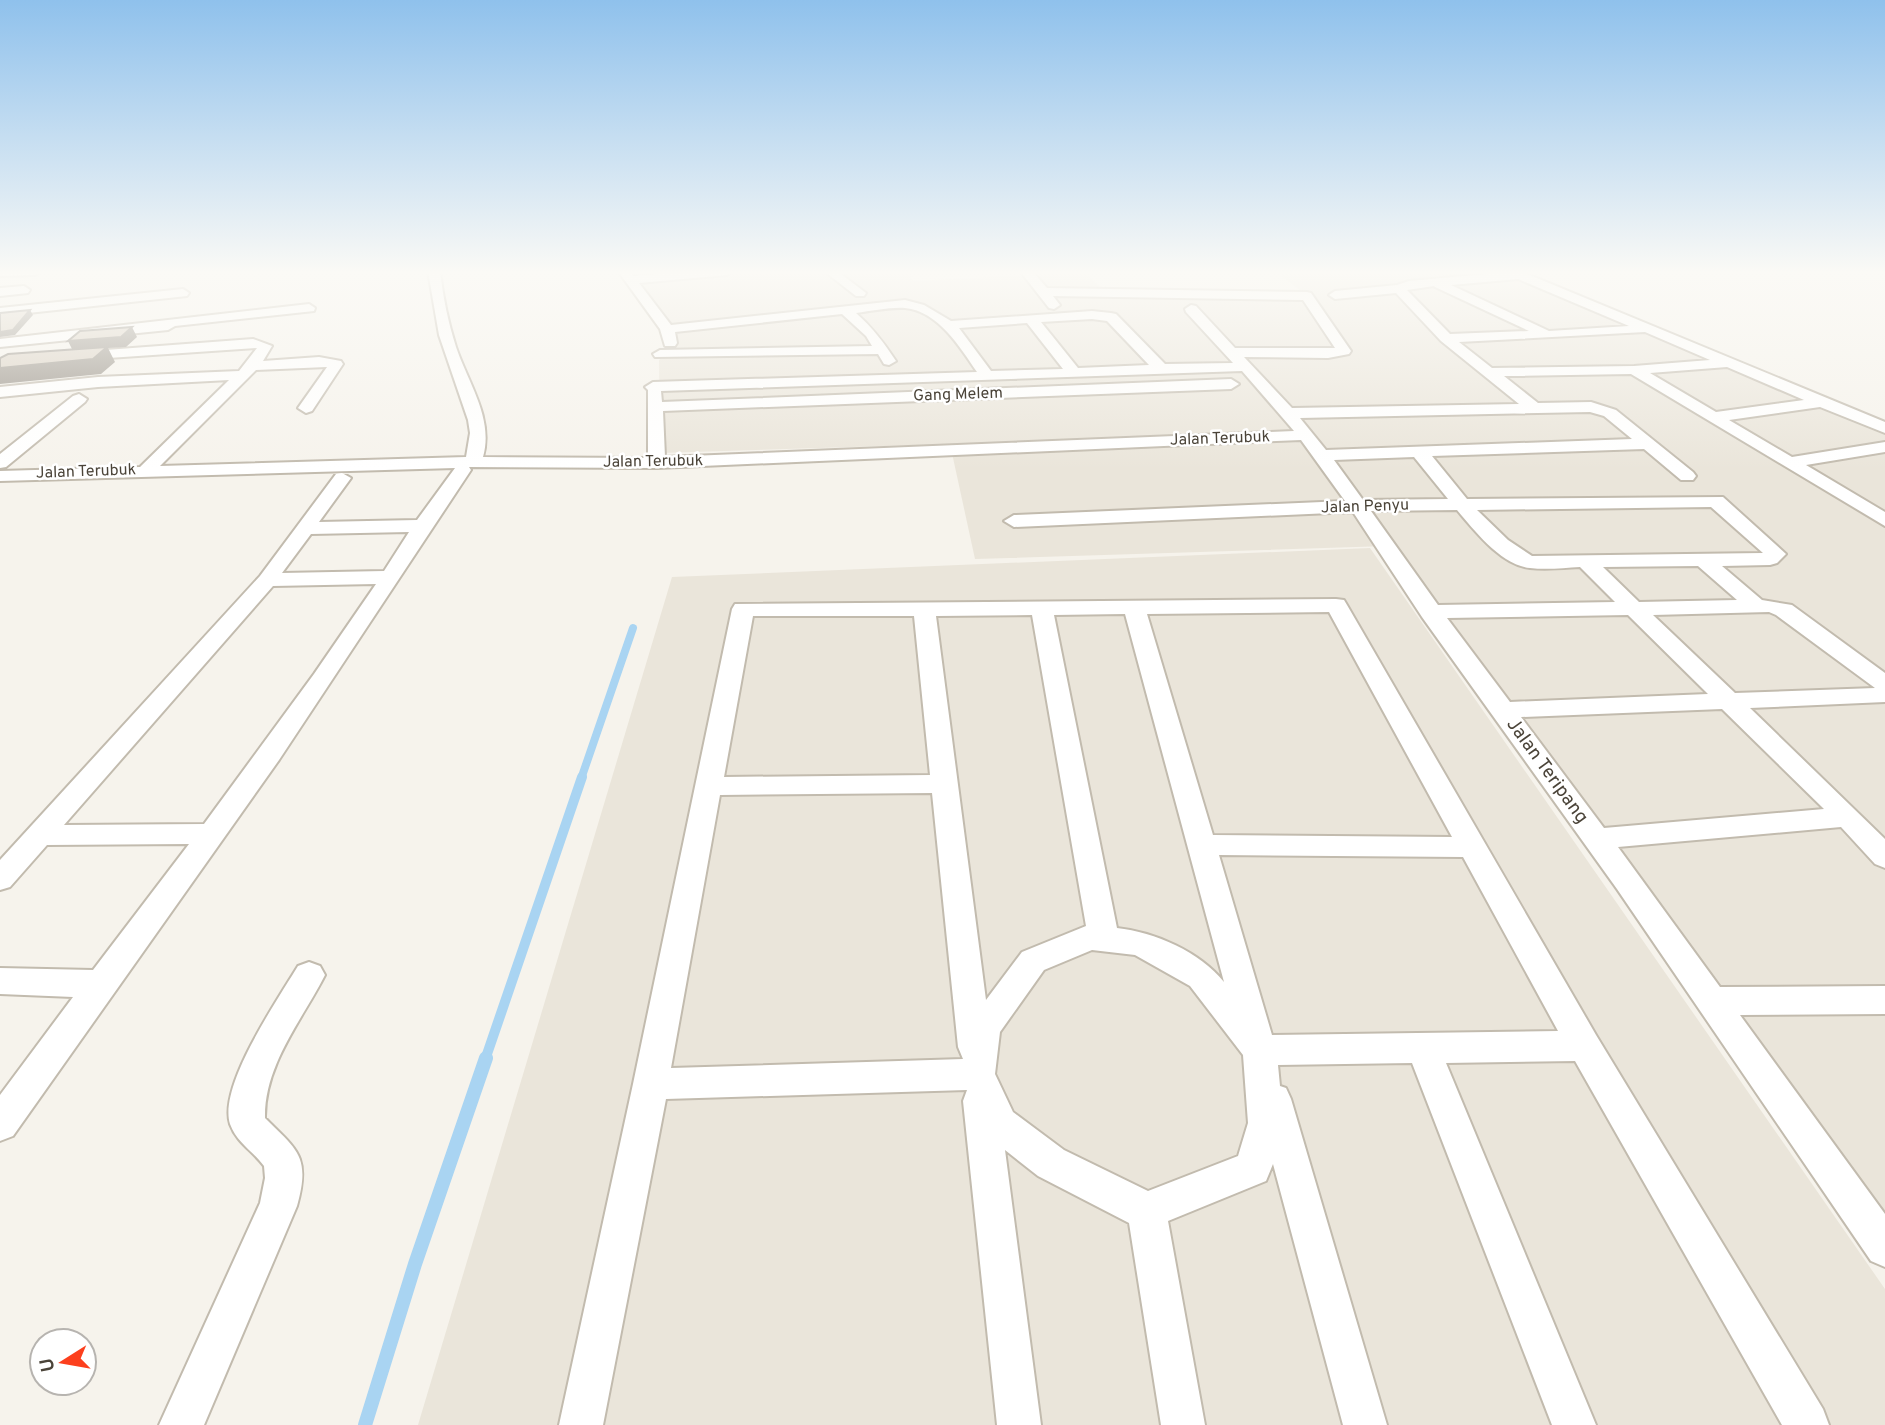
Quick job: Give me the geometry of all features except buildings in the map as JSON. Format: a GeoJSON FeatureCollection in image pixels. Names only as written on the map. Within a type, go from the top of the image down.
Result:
{"type":"FeatureCollection","features":[{"type":"Feature","properties":{"kind":"street"},"geometry":{"type":"LineString","coordinates":[[0,343],[47,338]]}},
{"type":"Feature","properties":{"kind":"street"},"geometry":{"type":"LineString","coordinates":[[98,383],[154,338]]}},
{"type":"Feature","properties":{"kind":"street"},"geometry":{"type":"LineString","coordinates":[[0,1124],[212,834],[391,577],[479,445],[478,421],[451,355],[447,338]]}},
{"type":"Feature","properties":{"kind":"street"},"geometry":{"type":"LineString","coordinates":[[657,463],[654,371],[670,344],[669,338]]}},
{"type":"Feature","properties":{"kind":"street"},"geometry":{"type":"LineString","coordinates":[[654,371],[717,352],[835,338]]}},
{"type":"Feature","properties":{"kind":"street"},"geometry":{"type":"LineString","coordinates":[[874,338],[899,379]]}},
{"type":"Feature","properties":{"kind":"street"},"geometry":{"type":"LineString","coordinates":[[959,338],[988,377]]}},
{"type":"Feature","properties":{"kind":"street"},"geometry":{"type":"LineString","coordinates":[[1046,338],[1074,373]]}},
{"type":"Feature","properties":{"kind":"street"},"geometry":{"type":"LineString","coordinates":[[1132,338],[1161,369]]}},
{"type":"Feature","properties":{"kind":"street","name":"Jalan Teripang"},"geometry":{"type":"LineString","coordinates":[[1218,338],[1288,412],[1314,445],[1430,612],[1597,839],[1885,1247]]}},
{"type":"Feature","properties":{"kind":"street"},"geometry":{"type":"LineString","coordinates":[[654,371],[899,379],[1245,367],[1344,351],[1335,338]]}},
{"type":"Feature","properties":{"kind":"street"},"geometry":{"type":"LineString","coordinates":[[1446,338],[1463,338]]}},
{"type":"Feature","properties":{"kind":"street"},"geometry":{"type":"LineString","coordinates":[[1446,338],[1533,407]]}},
{"type":"Feature","properties":{"kind":"street"},"geometry":{"type":"LineString","coordinates":[[1670,338],[1885,428]]}},
{"type":"Feature","properties":{"kind":"street"},"geometry":{"type":"LineString","coordinates":[[62,358],[253,343],[265,346],[247,370],[146,470]]}},
{"type":"Feature","properties":{"kind":"street"},"geometry":{"type":"LineString","coordinates":[[717,352],[883,350]]}},
{"type":"Feature","properties":{"kind":"street"},"geometry":{"type":"LineString","coordinates":[[0,392],[247,370],[318,360],[336,364],[306,408]]}},
{"type":"Feature","properties":{"kind":"street"},"geometry":{"type":"LineString","coordinates":[[1489,372],[1634,370],[1731,363]]}},
{"type":"Feature","properties":{"kind":"street","name":"Gang Melem"},"geometry":{"type":"LineString","coordinates":[[655,407],[1245,367]]}},
{"type":"Feature","properties":{"kind":"street"},"geometry":{"type":"LineString","coordinates":[[1634,370],[1789,463],[1881,514]]}},
{"type":"Feature","properties":{"kind":"street"},"geometry":{"type":"LineString","coordinates":[[0,463],[79,399]]}},
{"type":"Feature","properties":{"kind":"street"},"geometry":{"type":"LineString","coordinates":[[1714,417],[1823,401]]}},
{"type":"Feature","properties":{"kind":"street"},"geometry":{"type":"LineString","coordinates":[[1288,412],[1597,408],[1610,413],[1687,476]]}},
{"type":"Feature","properties":{"kind":"street","name":"Jalan Terubuk"},"geometry":{"type":"LineString","coordinates":[[0,476],[146,470],[657,463],[1314,445],[1648,444]]}},
{"type":"Feature","properties":{"kind":"street"},"geometry":{"type":"LineString","coordinates":[[1789,463],[1885,447]]}},
{"type":"Feature","properties":{"kind":"street"},"geometry":{"type":"LineString","coordinates":[[1423,457],[1507,551],[1522,559],[1539,563],[1703,560],[1756,606]]}},
{"type":"Feature","properties":{"kind":"street"},"geometry":{"type":"LineString","coordinates":[[0,879],[267,580],[342,478]]}},
{"type":"Feature","properties":{"kind":"street","name":"Jalan Penyu"},"geometry":{"type":"LineString","coordinates":[[1014,521],[1357,506],[1716,501],[1776,554],[1770,559],[1703,560]]}},
{"type":"Feature","properties":{"kind":"street"},"geometry":{"type":"LineString","coordinates":[[305,528],[423,526]]}},
{"type":"Feature","properties":{"kind":"street"},"geometry":{"type":"LineString","coordinates":[[1587,563],[1848,817],[1885,857]]}},
{"type":"Feature","properties":{"kind":"street"},"geometry":{"type":"LineString","coordinates":[[267,580],[391,577]]}},
{"type":"Feature","properties":{"kind":"street"},"geometry":{"type":"LineString","coordinates":[[581,1425],[651,1084],[743,608],[924,610],[1336,605],[1584,1046],[1807,1425]]}},
{"type":"Feature","properties":{"kind":"street"},"geometry":{"type":"LineString","coordinates":[[1430,612],[1770,606],[1784,610],[1885,684]]}},
{"type":"Feature","properties":{"kind":"street"},"geometry":{"type":"LineString","coordinates":[[1134,607],[1365,1425]]}},
{"type":"Feature","properties":{"kind":"street"},"geometry":{"type":"LineString","coordinates":[[1042,608],[1104,939]]}},
{"type":"Feature","properties":{"kind":"street"},"geometry":{"type":"LineString","coordinates":[[924,610],[1019,1425]]}},
{"type":"Feature","properties":{"kind":"street"},"geometry":{"type":"LineString","coordinates":[[1503,710],[1885,695]]}},
{"type":"Feature","properties":{"kind":"street"},"geometry":{"type":"LineString","coordinates":[[710,786],[944,784]]}},
{"type":"Feature","properties":{"kind":"street"},"geometry":{"type":"LineString","coordinates":[[1597,839],[1848,817]]}},
{"type":"Feature","properties":{"kind":"street"},"geometry":{"type":"LineString","coordinates":[[41,835],[212,834]]}},
{"type":"Feature","properties":{"kind":"street"},"geometry":{"type":"LineString","coordinates":[[1202,845],[1470,847]]}},
{"type":"Feature","properties":{"kind":"street"},"geometry":{"type":"LineString","coordinates":[[1090,937],[1104,939],[1141,943],[1201,976],[1260,1050],[1266,1122],[1253,1168],[1147,1211],[1051,1163],[1000,1124],[978,1074],[984,1028],[1033,961],[1090,937]]}},
{"type":"Feature","properties":{"kind":"street"},"geometry":{"type":"LineString","coordinates":[[181,1425],[278,1206],[286,1181],[283,1161],[248,1123],[246,1104],[251,1081],[309,975]]}},
{"type":"Feature","properties":{"kind":"street"},"geometry":{"type":"LineString","coordinates":[[0,981],[100,984]]}},
{"type":"Feature","properties":{"kind":"street"},"geometry":{"type":"LineString","coordinates":[[1712,1001],[1885,1000]]}},
{"type":"Feature","properties":{"kind":"street"},"geometry":{"type":"LineString","coordinates":[[1260,1050],[1584,1046]]}},
{"type":"Feature","properties":{"kind":"street"},"geometry":{"type":"LineString","coordinates":[[1423,1048],[1574,1425]]}},
{"type":"Feature","properties":{"kind":"street"},"geometry":{"type":"LineString","coordinates":[[651,1084],[978,1074]]}},
{"type":"Feature","properties":{"kind":"street"},"geometry":{"type":"LineString","coordinates":[[1147,1211],[1183,1425]]}},
{"type":"Feature","properties":{"kind":"shaded area"},"geometry":{"type":"Polygon","coordinates":[[[673,338],[1659,338],[1885,434],[1885,1233],[1387,546],[975,559],[950,444],[660,453],[659,360],[676,348],[673,338]]]}},
{"type":"Feature","properties":{"kind":"shaded area"},"geometry":{"type":"Polygon","coordinates":[[[1370,548],[1885,1289],[1885,1425],[418,1425],[672,577],[1370,548]]]}},
{"type":"Feature","properties":{"kind":"waterway"},"geometry":{"type":"LineString","coordinates":[[581,779],[633,628]]}},
{"type":"Feature","properties":{"kind":"waterway"},"geometry":{"type":"LineString","coordinates":[[485,1060],[582,777]]}},
{"type":"Feature","properties":{"kind":"waterway"},"geometry":{"type":"LineString","coordinates":[[365,1425],[415,1264],[486,1058]]}}]}
